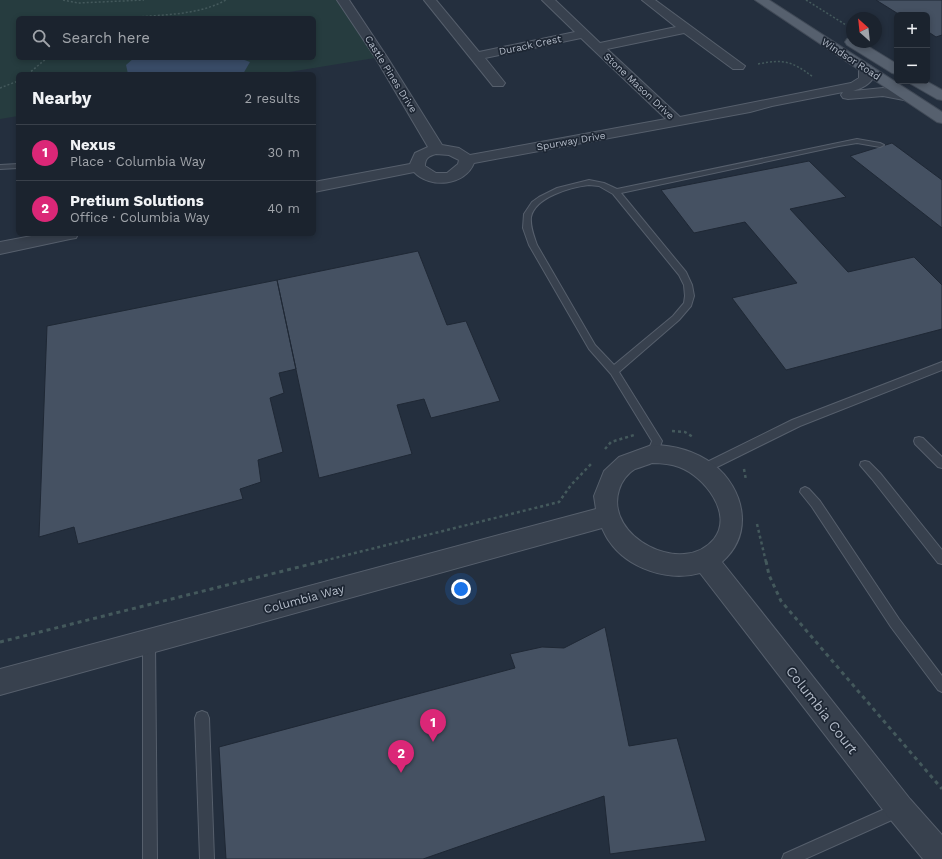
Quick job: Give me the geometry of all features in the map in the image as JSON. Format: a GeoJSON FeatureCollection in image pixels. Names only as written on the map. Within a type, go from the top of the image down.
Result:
{"type":"FeatureCollection","features":[{"type":"Feature","properties":{"kind":"main road","name":"Windsor Road"},"geometry":{"type":"LineString","coordinates":[[761,0],[942,119]]}},
{"type":"Feature","properties":{"kind":"main road","name":"Windsor Road"},"geometry":{"type":"LineString","coordinates":[[842,30],[846,35]]}},
{"type":"Feature","properties":{"kind":"main road","name":"Windsor Road"},"geometry":{"type":"LineString","coordinates":[[862,48],[894,68]]}},
{"type":"Feature","properties":{"kind":"main road"},"geometry":{"type":"LineString","coordinates":[[921,84],[942,96]]}},
{"type":"Feature","properties":{"kind":"street","name":"Castle Pines Drive"},"geometry":{"type":"LineString","coordinates":[[343,0],[385,63],[437,149]]}},
{"type":"Feature","properties":{"kind":"street","name":"Durack Crest"},"geometry":{"type":"LineString","coordinates":[[430,0],[498,84]]}},
{"type":"Feature","properties":{"kind":"street","name":"Stone Mason Drive"},"geometry":{"type":"LineString","coordinates":[[548,0],[676,121],[750,108],[770,102],[862,84],[866,80],[866,69]]}},
{"type":"Feature","properties":{"kind":"street"},"geometry":{"type":"LineString","coordinates":[[648,0],[738,66]]}},
{"type":"Feature","properties":{"kind":"street"},"geometry":{"type":"LineString","coordinates":[[597,47],[686,29]]}},
{"type":"Feature","properties":{"kind":"street","name":"Durack Crest"},"geometry":{"type":"LineString","coordinates":[[476,56],[583,34]]}},
{"type":"Feature","properties":{"kind":"street","name":"Stone Mason Drive"},"geometry":{"type":"LineString","coordinates":[[750,108],[782,107],[873,91],[909,97]]}},
{"type":"Feature","properties":{"kind":"street","name":"Spurway Drive"},"geometry":{"type":"LineString","coordinates":[[466,160],[676,121]]}},
{"type":"Feature","properties":{"kind":"street"},"geometry":{"type":"LineString","coordinates":[[437,149],[461,153],[466,160],[466,165],[463,170],[451,177],[434,178],[421,172],[417,167],[418,158],[423,154],[437,149]]}},
{"type":"Feature","properties":{"kind":"street"},"geometry":{"type":"LineString","coordinates":[[316,187],[417,167]]}},
{"type":"Feature","properties":{"kind":"street"},"geometry":{"type":"LineString","coordinates":[[0,248],[60,236]]}},
{"type":"Feature","properties":{"kind":"street"},"geometry":{"type":"LineString","coordinates":[[652,454],[673,456],[693,463],[714,478],[723,490],[729,503],[732,517],[729,534],[720,549],[705,560],[694,563],[670,565],[646,558],[635,552],[617,536],[607,516],[605,505],[605,494],[608,483],[613,474],[630,460],[652,454]]}},
{"type":"Feature","properties":{"kind":"street","name":"Columbia Way"},"geometry":{"type":"LineString","coordinates":[[0,682],[607,516]]}},
{"type":"Feature","properties":{"kind":"street","name":"Columbia Court"},"geometry":{"type":"LineString","coordinates":[[705,560],[900,809],[942,858]]}},
{"type":"Feature","properties":{"kind":"lane"},"geometry":{"type":"LineString","coordinates":[[616,192],[838,144],[857,141],[880,146]]}},
{"type":"Feature","properties":{"kind":"lane"},"geometry":{"type":"LineString","coordinates":[[0,167],[16,166]]}},
{"type":"Feature","properties":{"kind":"lane"},"geometry":{"type":"LineString","coordinates":[[614,371],[678,316],[688,304],[690,289],[683,274],[616,192],[606,185],[595,183],[578,184],[553,192],[538,201],[530,209],[526,221],[528,232],[533,246],[592,347],[614,371],[657,441],[652,454]]}},
{"type":"Feature","properties":{"kind":"lane"},"geometry":{"type":"LineString","coordinates":[[703,469],[796,423],[942,366]]}},
{"type":"Feature","properties":{"kind":"lane"},"geometry":{"type":"LineString","coordinates":[[920,440],[942,464]]}},
{"type":"Feature","properties":{"kind":"lane"},"geometry":{"type":"LineString","coordinates":[[865,465],[905,511],[942,559]]}},
{"type":"Feature","properties":{"kind":"lane"},"geometry":{"type":"LineString","coordinates":[[805,492],[816,504],[895,623],[942,686]]}},
{"type":"Feature","properties":{"kind":"lane"},"geometry":{"type":"LineString","coordinates":[[149,642],[150,859]]}},
{"type":"Feature","properties":{"kind":"lane"},"geometry":{"type":"LineString","coordinates":[[202,718],[207,859]]}},
{"type":"Feature","properties":{"kind":"lane"},"geometry":{"type":"LineString","coordinates":[[788,859],[900,809]]}},
{"type":"Feature","properties":{"kind":"path"},"geometry":{"type":"LineString","coordinates":[[63,0],[78,3],[144,0]]}},
{"type":"Feature","properties":{"kind":"path"},"geometry":{"type":"LineString","coordinates":[[148,16],[201,10],[215,7],[226,0]]}},
{"type":"Feature","properties":{"kind":"path"},"geometry":{"type":"LineString","coordinates":[[806,0],[842,30]]}},
{"type":"Feature","properties":{"kind":"path"},"geometry":{"type":"LineString","coordinates":[[30,72],[44,60]]}},
{"type":"Feature","properties":{"kind":"path"},"geometry":{"type":"LineString","coordinates":[[738,66],[742,67],[778,60],[788,60],[796,64],[830,90]]}},
{"type":"Feature","properties":{"kind":"path"},"geometry":{"type":"LineString","coordinates":[[0,88],[16,82]]}},
{"type":"Feature","properties":{"kind":"path"},"geometry":{"type":"LineString","coordinates":[[601,453],[611,442],[650,429],[684,432],[726,457]]}},
{"type":"Feature","properties":{"kind":"path"},"geometry":{"type":"LineString","coordinates":[[0,642],[559,502],[571,485],[596,458]]}},
{"type":"Feature","properties":{"kind":"green space"},"geometry":{"type":"Polygon","coordinates":[[[0,0],[343,0],[381,57],[289,72],[16,72],[16,116],[0,119],[0,0]]]}},
{"type":"Feature","properties":{"kind":"water"},"geometry":{"type":"Polygon","coordinates":[[[132,60],[244,60],[250,62],[244,72],[128,72],[126,65],[132,60]]]}},
{"type":"Feature","properties":{"kind":"building"},"geometry":{"type":"Polygon","coordinates":[[[876,0],[942,0],[942,35],[936,37],[930,33],[930,12],[895,12],[876,0]]]}},
{"type":"Feature","properties":{"kind":"building"},"geometry":{"type":"Polygon","coordinates":[[[892,143],[942,180],[942,228],[850,156],[892,143]]]}},
{"type":"Feature","properties":{"kind":"building"},"geometry":{"type":"Polygon","coordinates":[[[809,161],[846,197],[790,209],[848,272],[914,257],[942,285],[942,329],[786,370],[732,298],[797,283],[745,222],[694,233],[661,190],[809,161]]]}},
{"type":"Feature","properties":{"kind":"building"},"geometry":{"type":"Polygon","coordinates":[[[418,251],[447,325],[466,321],[500,401],[431,418],[424,399],[397,405],[412,454],[319,478],[277,280],[418,251]]]}},
{"type":"Feature","properties":{"kind":"building"},"geometry":{"type":"Polygon","coordinates":[[[277,280],[296,369],[279,373],[284,393],[270,398],[283,452],[258,460],[261,482],[240,489],[243,499],[78,544],[74,527],[39,537],[47,326],[277,280]]]}},
{"type":"Feature","properties":{"kind":"building"},"geometry":{"type":"Polygon","coordinates":[[[605,627],[629,746],[677,738],[706,841],[610,854],[604,796],[423,859],[226,859],[219,747],[515,668],[510,654],[542,647],[564,648],[605,627]]]}},
{"type":"Feature","properties":{"kind":"place","name":"Nexus"},"geometry":{"type":"Point","coordinates":[433,742]}},
{"type":"Feature","properties":{"kind":"place","name":"Pretium Solutions"},"geometry":{"type":"Point","coordinates":[401,773]}}]}
